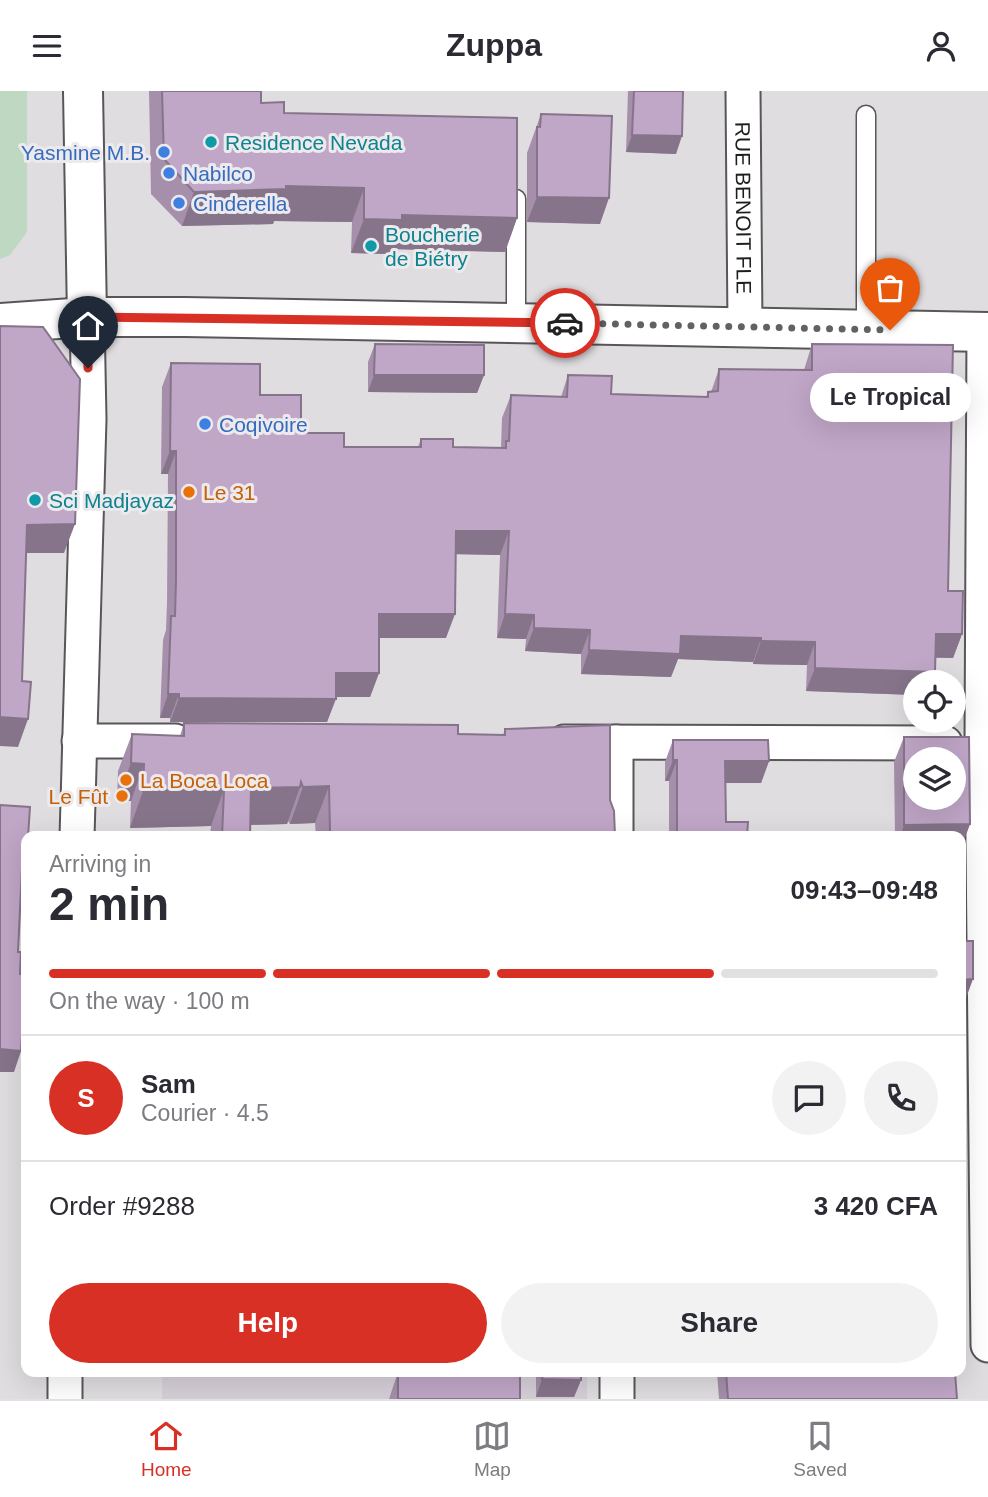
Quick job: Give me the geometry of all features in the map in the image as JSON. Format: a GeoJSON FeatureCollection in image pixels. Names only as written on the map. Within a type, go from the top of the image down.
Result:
{"type":"FeatureCollection","features":[{"type":"Feature","properties":{"kind":"street"},"geometry":{"type":"LineString","coordinates":[[77,831],[89,419],[83,91]]}},
{"type":"Feature","properties":{"kind":"street","name":"RUE BENOIT FLE"},"geometry":{"type":"LineString","coordinates":[[743,91],[745,326]]}},
{"type":"Feature","properties":{"kind":"street"},"geometry":{"type":"LineString","coordinates":[[0,323],[87,317],[516,322],[986,332],[982,743],[988,1345]]}},
{"type":"Feature","properties":{"kind":"street"},"geometry":{"type":"LineString","coordinates":[[79,741],[203,741]]}},
{"type":"Feature","properties":{"kind":"street"},"geometry":{"type":"LineString","coordinates":[[533,741],[982,743]]}},
{"type":"Feature","properties":{"kind":"street"},"geometry":{"type":"LineString","coordinates":[[616,742],[616,831]]}},
{"type":"Feature","properties":{"kind":"street"},"geometry":{"type":"LineString","coordinates":[[65,1377],[65,1399]]}},
{"type":"Feature","properties":{"kind":"street"},"geometry":{"type":"LineString","coordinates":[[617,1377],[618,1399]]}},
{"type":"Feature","properties":{"kind":"lane"},"geometry":{"type":"LineString","coordinates":[[866,115],[866,329]]}},
{"type":"Feature","properties":{"kind":"lane"},"geometry":{"type":"LineString","coordinates":[[516,175],[516,322]]}},
{"type":"Feature","properties":{"kind":"shaded area"},"geometry":{"type":"Polygon","coordinates":[[[162,1377],[587,1377],[587,1399],[162,1399],[162,1377]]]}},
{"type":"Feature","properties":{"kind":"green space"},"geometry":{"type":"Polygon","coordinates":[[[0,91],[27,91],[27,232],[10,255],[0,259],[0,91]]]}},
{"type":"Feature","properties":{"kind":"building"},"geometry":{"type":"Polygon","coordinates":[[[162,91],[261,91],[261,103],[284,102],[284,113],[517,118],[517,218],[402,215],[402,220],[364,219],[364,188],[286,186],[286,189],[194,192],[164,159],[162,91]]]}},
{"type":"Feature","properties":{"kind":"building"},"geometry":{"type":"Polygon","coordinates":[[[634,91],[683,91],[682,136],[632,135],[634,91]]]}},
{"type":"Feature","properties":{"kind":"building"},"geometry":{"type":"Polygon","coordinates":[[[541,114],[612,116],[609,198],[537,197],[537,127],[540,127],[541,114]]]}},
{"type":"Feature","properties":{"kind":"building"},"geometry":{"type":"Polygon","coordinates":[[[0,326],[43,327],[80,379],[75,524],[27,525],[22,681],[31,682],[28,719],[0,717],[0,326]]]}},
{"type":"Feature","properties":{"kind":"building"},"geometry":{"type":"Polygon","coordinates":[[[375,344],[484,345],[484,375],[374,375],[375,344]]]}},
{"type":"Feature","properties":{"kind":"building"},"geometry":{"type":"Polygon","coordinates":[[[812,344],[953,345],[948,591],[963,591],[962,634],[936,634],[935,670],[815,668],[815,642],[761,641],[761,638],[681,636],[680,654],[589,650],[590,630],[534,628],[534,615],[505,614],[509,531],[456,531],[455,614],[379,614],[379,673],[336,673],[336,699],[179,698],[179,694],[168,694],[171,616],[175,616],[176,580],[176,451],[170,451],[171,363],[260,364],[260,395],[301,395],[301,433],[344,433],[344,447],[421,447],[421,439],[453,439],[453,447],[506,448],[506,441],[509,441],[511,395],[567,397],[568,375],[612,376],[611,394],[708,397],[708,392],[718,391],[719,369],[812,370],[812,344]]]}},
{"type":"Feature","properties":{"kind":"building"},"geometry":{"type":"Polygon","coordinates":[[[184,723],[458,725],[458,734],[505,735],[505,729],[610,725],[610,800],[614,811],[615,831],[330,831],[329,786],[303,787],[301,782],[300,787],[251,788],[250,831],[222,831],[224,789],[143,791],[144,764],[131,763],[132,734],[184,736],[184,723]]]}},
{"type":"Feature","properties":{"kind":"building"},"geometry":{"type":"Polygon","coordinates":[[[904,737],[969,737],[970,824],[904,825],[904,810],[966,810],[966,747],[904,747],[904,737]]]}},
{"type":"Feature","properties":{"kind":"building"},"geometry":{"type":"Polygon","coordinates":[[[673,740],[768,740],[769,761],[725,761],[726,822],[748,822],[747,831],[677,831],[677,760],[673,760],[673,740]]]}},
{"type":"Feature","properties":{"kind":"building"},"geometry":{"type":"Polygon","coordinates":[[[0,805],[30,807],[28,831],[21,831],[18,952],[21,952],[21,1051],[0,1049],[0,805]]]}},
{"type":"Feature","properties":{"kind":"building"},"geometry":{"type":"Polygon","coordinates":[[[966,941],[973,941],[973,979],[966,980],[966,941]]]}},
{"type":"Feature","properties":{"kind":"building"},"geometry":{"type":"Polygon","coordinates":[[[398,1377],[520,1377],[520,1399],[398,1399],[398,1377]]]}},
{"type":"Feature","properties":{"kind":"building"},"geometry":{"type":"Polygon","coordinates":[[[542,1377],[581,1377],[581,1380],[542,1377]]]}},
{"type":"Feature","properties":{"kind":"building"},"geometry":{"type":"Polygon","coordinates":[[[726,1377],[955,1377],[957,1399],[728,1399],[726,1377]]]}},
{"type":"Feature","properties":{"kind":"way so far"},"geometry":{"type":"LineString","coordinates":[[565,323],[890,330]]}},
{"type":"Feature","properties":{"kind":"place","name":"Residence Nevada"},"geometry":{"type":"Point","coordinates":[211,142]}},
{"type":"Feature","properties":{"kind":"place","name":"Yasmine M.B."},"geometry":{"type":"Point","coordinates":[164,152]}},
{"type":"Feature","properties":{"kind":"place","name":"Nabilco"},"geometry":{"type":"Point","coordinates":[169,173]}},
{"type":"Feature","properties":{"kind":"place","name":"Cinderella"},"geometry":{"type":"Point","coordinates":[179,203]}},
{"type":"Feature","properties":{"kind":"place","name":"Boucherie de Biétry"},"geometry":{"type":"Point","coordinates":[371,246]}},
{"type":"Feature","properties":{"kind":"place","name":"Le Tropical"},"geometry":{"type":"Point","coordinates":[890,330]}},
{"type":"Feature","properties":{"kind":"place","name":"Coqivoire"},"geometry":{"type":"Point","coordinates":[205,424]}},
{"type":"Feature","properties":{"kind":"place","name":"Le 31"},"geometry":{"type":"Point","coordinates":[189,492]}},
{"type":"Feature","properties":{"kind":"place","name":"Sci Madjayaz"},"geometry":{"type":"Point","coordinates":[35,500]}},
{"type":"Feature","properties":{"kind":"place","name":"La Boca Loca"},"geometry":{"type":"Point","coordinates":[126,780]}},
{"type":"Feature","properties":{"kind":"place","name":"Le Fût"},"geometry":{"type":"Point","coordinates":[122,796]}},
{"type":"Feature","properties":{"kind":"route"},"geometry":{"type":"LineString","coordinates":[[88,368],[87,317],[565,323]]}}]}
